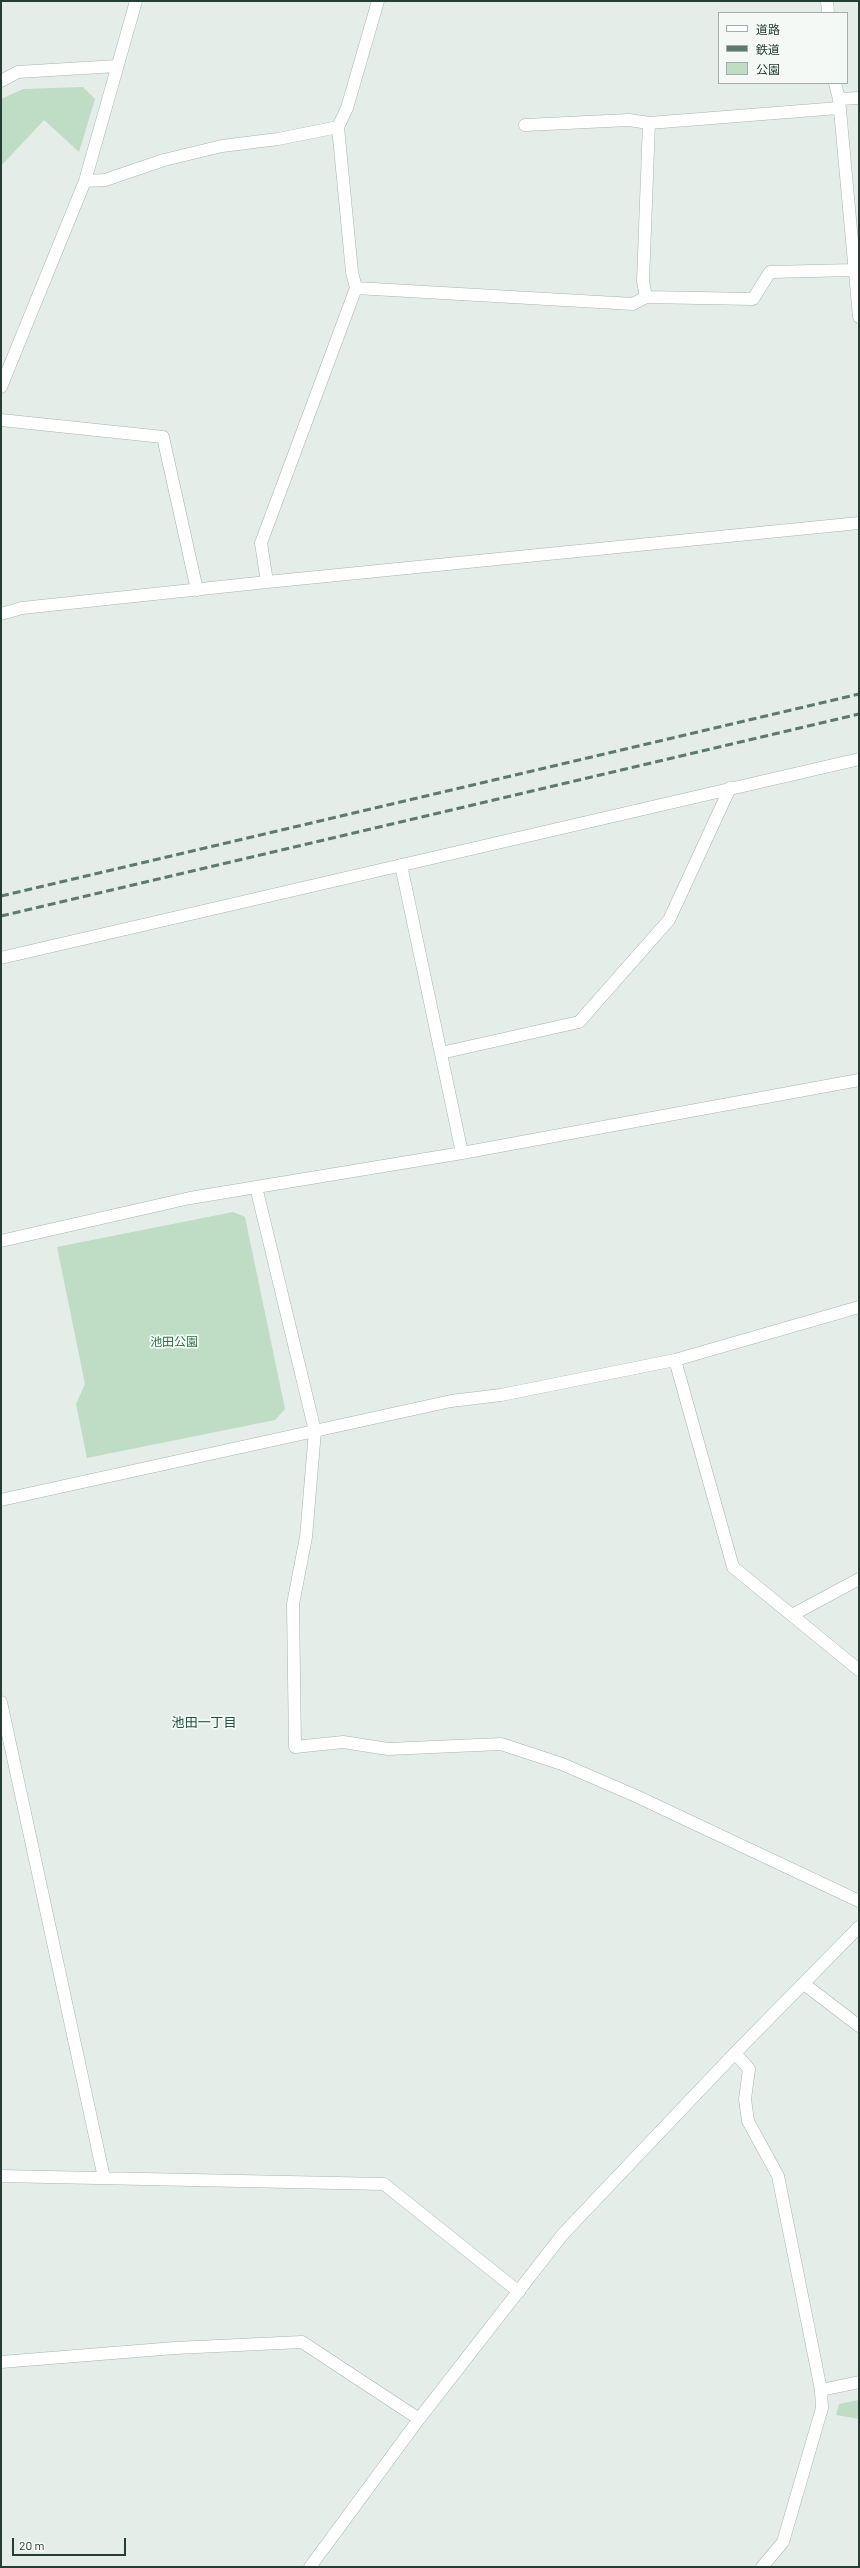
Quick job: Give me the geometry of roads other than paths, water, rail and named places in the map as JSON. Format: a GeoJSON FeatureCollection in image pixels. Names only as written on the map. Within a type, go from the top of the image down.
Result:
{"type":"FeatureCollection","features":[{"type":"Feature","properties":{"kind":"street"},"geometry":{"type":"LineString","coordinates":[[1,387],[85,181],[136,1]]}},
{"type":"Feature","properties":{"kind":"street"},"geometry":{"type":"LineString","coordinates":[[267,582],[261,543],[356,288],[352,272],[338,127],[347,108],[378,1]]}},
{"type":"Feature","properties":{"kind":"street"},"geometry":{"type":"LineString","coordinates":[[827,1],[828,12]]}},
{"type":"Feature","properties":{"kind":"street"},"geometry":{"type":"LineString","coordinates":[[1,81],[18,72],[117,66]]}},
{"type":"Feature","properties":{"kind":"street"},"geometry":{"type":"LineString","coordinates":[[835,84],[839,104],[859,317]]}},
{"type":"Feature","properties":{"kind":"street"},"geometry":{"type":"LineString","coordinates":[[525,125],[629,120],[649,123],[839,104],[859,98]]}},
{"type":"Feature","properties":{"kind":"street"},"geometry":{"type":"LineString","coordinates":[[646,297],[643,281],[649,123]]}},
{"type":"Feature","properties":{"kind":"street"},"geometry":{"type":"LineString","coordinates":[[85,181],[105,180],[164,160],[222,146],[278,139],[338,127]]}},
{"type":"Feature","properties":{"kind":"street"},"geometry":{"type":"LineString","coordinates":[[356,288],[633,304],[646,297],[753,299],[770,272],[856,277]]}},
{"type":"Feature","properties":{"kind":"street"},"geometry":{"type":"LineString","coordinates":[[1,420],[163,437],[197,590]]}},
{"type":"Feature","properties":{"kind":"street"},"geometry":{"type":"LineString","coordinates":[[1,614],[22,608],[267,582],[859,523]]}},
{"type":"Feature","properties":{"kind":"street"},"geometry":{"type":"LineString","coordinates":[[1,958],[859,759]]}},
{"type":"Feature","properties":{"kind":"street"},"geometry":{"type":"LineString","coordinates":[[441,1053],[579,1022],[669,920],[730,788]]}},
{"type":"Feature","properties":{"kind":"street"},"geometry":{"type":"LineString","coordinates":[[401,865],[462,1153]]}},
{"type":"Feature","properties":{"kind":"street"},"geometry":{"type":"LineString","coordinates":[[1,1241],[190,1198],[462,1153],[859,1080]]}},
{"type":"Feature","properties":{"kind":"street"},"geometry":{"type":"LineString","coordinates":[[256,1187],[316,1431],[306,1537],[293,1604],[295,1747],[344,1742],[388,1749],[501,1744],[562,1764],[630,1794],[859,1901]]}},
{"type":"Feature","properties":{"kind":"street"},"geometry":{"type":"LineString","coordinates":[[1,1500],[451,1402],[501,1395],[675,1360],[859,1308]]}},
{"type":"Feature","properties":{"kind":"street"},"geometry":{"type":"LineString","coordinates":[[675,1360],[733,1568],[859,1670]]}},
{"type":"Feature","properties":{"kind":"street"},"geometry":{"type":"LineString","coordinates":[[792,1615],[859,1579]]}},
{"type":"Feature","properties":{"kind":"street"},"geometry":{"type":"LineString","coordinates":[[1,1702],[104,2178]]}},
{"type":"Feature","properties":{"kind":"street"},"geometry":{"type":"LineString","coordinates":[[310,2567],[419,2419],[563,2234],[735,2053],[859,1927]]}},
{"type":"Feature","properties":{"kind":"street"},"geometry":{"type":"LineString","coordinates":[[804,1984],[859,2026]]}},
{"type":"Feature","properties":{"kind":"street"},"geometry":{"type":"LineString","coordinates":[[735,2053],[749,2070],[745,2100],[748,2121],[778,2176],[821,2390],[822,2408],[782,2542],[762,2567]]}},
{"type":"Feature","properties":{"kind":"street"},"geometry":{"type":"LineString","coordinates":[[1,2176],[384,2184],[519,2292]]}},
{"type":"Feature","properties":{"kind":"street"},"geometry":{"type":"LineString","coordinates":[[1,2362],[175,2348],[302,2342],[419,2419]]}},
{"type":"Feature","properties":{"kind":"street"},"geometry":{"type":"LineString","coordinates":[[821,2390],[859,2382]]}},
{"type":"Feature","properties":{"kind":"railway"},"geometry":{"type":"LineString","coordinates":[[1,896],[859,694]]}},
{"type":"Feature","properties":{"kind":"railway"},"geometry":{"type":"LineString","coordinates":[[1,916],[859,714]]}},
{"type":"Feature","properties":{"kind":"district","name":"池田一丁目"},"geometry":{"type":"Point","coordinates":[204,1723]}},
{"type":"Feature","properties":{"kind":"park label","name":"池田公園"},"geometry":{"type":"Point","coordinates":[174,1342]}}]}
